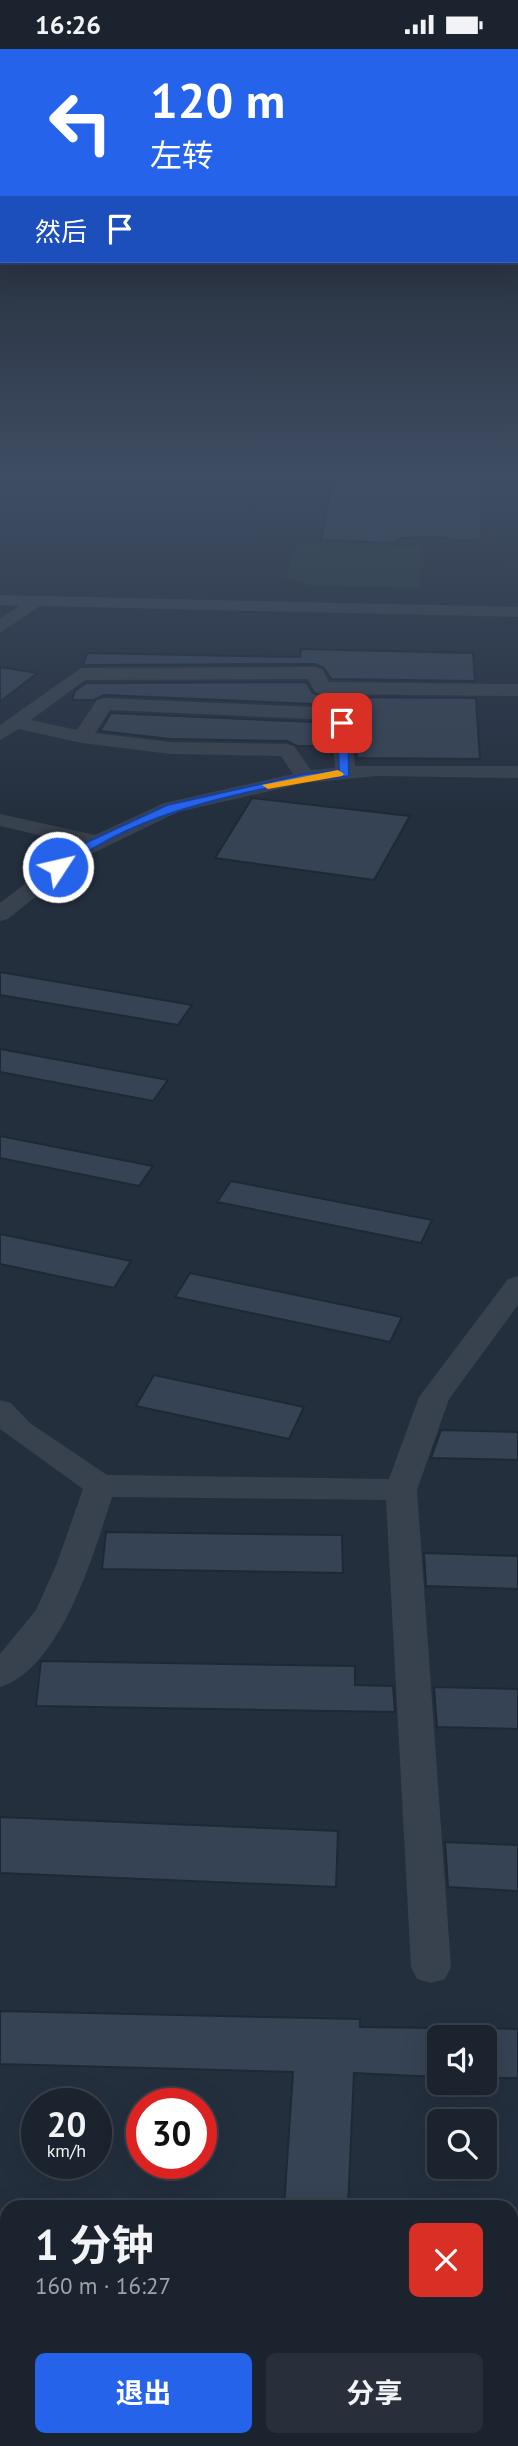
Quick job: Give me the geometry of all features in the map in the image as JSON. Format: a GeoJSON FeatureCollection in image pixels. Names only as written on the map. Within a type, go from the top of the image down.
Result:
{"type":"FeatureCollection","features":[{"type":"Feature","properties":{"kind":"street"},"geometry":{"type":"LineString","coordinates":[[0,600],[518,612]]}},
{"type":"Feature","properties":{"kind":"street"},"geometry":{"type":"LineString","coordinates":[[0,628],[36,601]]}},
{"type":"Feature","properties":{"kind":"street"},"geometry":{"type":"LineString","coordinates":[[8,728],[81,674],[315,673],[322,688],[518,690]]}},
{"type":"Feature","properties":{"kind":"street"},"geometry":{"type":"LineString","coordinates":[[82,737],[104,704],[314,712],[342,723],[345,773]]}},
{"type":"Feature","properties":{"kind":"street"},"geometry":{"type":"LineString","coordinates":[[8,728],[170,748],[287,750],[305,777]]}},
{"type":"Feature","properties":{"kind":"street"},"geometry":{"type":"LineString","coordinates":[[0,914],[77,852],[171,807],[305,777],[377,770],[518,772]]}},
{"type":"Feature","properties":{"kind":"street"},"geometry":{"type":"LineString","coordinates":[[0,820],[98,842]]}},
{"type":"Feature","properties":{"kind":"street"},"geometry":{"type":"LineString","coordinates":[[431,1967],[401,1490],[434,1397],[518,1285]]}},
{"type":"Feature","properties":{"kind":"street"},"geometry":{"type":"LineString","coordinates":[[0,1410],[19,1430],[100,1486],[401,1490]]}},
{"type":"Feature","properties":{"kind":"street"},"geometry":{"type":"LineString","coordinates":[[0,1674],[19,1660],[58,1600],[100,1486]]}},
{"type":"Feature","properties":{"kind":"building"},"geometry":{"type":"Polygon","coordinates":[[[301,649],[473,653],[475,681],[331,679],[324,668],[315,664],[83,665],[87,653],[300,657],[301,649]]]}},
{"type":"Feature","properties":{"kind":"building"},"geometry":{"type":"Polygon","coordinates":[[[0,667],[37,673],[0,702],[0,667]]]}},
{"type":"Feature","properties":{"kind":"building"},"geometry":{"type":"Polygon","coordinates":[[[306,682],[313,693],[322,697],[476,698],[480,759],[357,758],[352,719],[314,704],[104,695],[94,700],[72,700],[75,691],[86,683],[306,682]]]}},
{"type":"Feature","properties":{"kind":"building"},"geometry":{"type":"Polygon","coordinates":[[[111,713],[312,722],[330,728],[332,757],[329,746],[297,746],[287,741],[170,739],[100,731],[111,713]]]}},
{"type":"Feature","properties":{"kind":"building"},"geometry":{"type":"Polygon","coordinates":[[[252,798],[410,816],[374,880],[215,858],[252,798]]]}},
{"type":"Feature","properties":{"kind":"building"},"geometry":{"type":"Polygon","coordinates":[[[0,972],[192,1005],[178,1025],[0,995],[0,972]]]}},
{"type":"Feature","properties":{"kind":"building"},"geometry":{"type":"Polygon","coordinates":[[[0,1049],[168,1080],[153,1101],[0,1072],[0,1049]]]}},
{"type":"Feature","properties":{"kind":"building"},"geometry":{"type":"Polygon","coordinates":[[[0,1136],[153,1166],[139,1186],[0,1158],[0,1136]]]}},
{"type":"Feature","properties":{"kind":"building"},"geometry":{"type":"Polygon","coordinates":[[[231,1181],[432,1220],[421,1243],[217,1202],[231,1181]]]}},
{"type":"Feature","properties":{"kind":"building"},"geometry":{"type":"Polygon","coordinates":[[[0,1234],[131,1261],[114,1288],[0,1264],[0,1234]]]}},
{"type":"Feature","properties":{"kind":"building"},"geometry":{"type":"Polygon","coordinates":[[[190,1273],[402,1317],[390,1342],[175,1297],[190,1273]]]}},
{"type":"Feature","properties":{"kind":"building"},"geometry":{"type":"Polygon","coordinates":[[[154,1375],[304,1407],[289,1439],[136,1406],[154,1375]]]}},
{"type":"Feature","properties":{"kind":"building"},"geometry":{"type":"Polygon","coordinates":[[[441,1430],[518,1432],[518,1460],[431,1458],[441,1430]]]}},
{"type":"Feature","properties":{"kind":"building"},"geometry":{"type":"Polygon","coordinates":[[[106,1532],[342,1535],[343,1573],[102,1569],[106,1532]]]}},
{"type":"Feature","properties":{"kind":"building"},"geometry":{"type":"Polygon","coordinates":[[[424,1553],[518,1556],[518,1589],[426,1586],[424,1553]]]}},
{"type":"Feature","properties":{"kind":"building"},"geometry":{"type":"Polygon","coordinates":[[[41,1661],[355,1666],[355,1685],[393,1686],[395,1712],[36,1706],[41,1661]]]}},
{"type":"Feature","properties":{"kind":"building"},"geometry":{"type":"Polygon","coordinates":[[[434,1687],[518,1689],[518,1729],[437,1727],[434,1687]]]}},
{"type":"Feature","properties":{"kind":"building"},"geometry":{"type":"Polygon","coordinates":[[[0,1817],[338,1831],[336,1887],[0,1873],[0,1817]]]}},
{"type":"Feature","properties":{"kind":"building"},"geometry":{"type":"Polygon","coordinates":[[[445,1842],[518,1845],[518,1891],[448,1887],[445,1842]]]}},
{"type":"Feature","properties":{"kind":"building"},"geometry":{"type":"Polygon","coordinates":[[[0,2011],[360,2019],[360,2027],[427,2028],[427,2076],[354,2073],[348,2200],[284,2200],[293,2072],[0,2064],[0,2011]]]}},
{"type":"Feature","properties":{"kind":"building"},"geometry":{"type":"Polygon","coordinates":[[[497,2028],[518,2029],[518,2078],[497,2078],[497,2028]]]}},
{"type":"Feature","properties":{"kind":"slow traffic"},"geometry":{"type":"LineString","coordinates":[[268,785],[305,777],[338,774]]}},
{"type":"Feature","properties":{"kind":"route"},"geometry":{"type":"LineString","coordinates":[[58,867],[77,852],[171,807],[305,777],[345,773],[342,723]]}}]}
